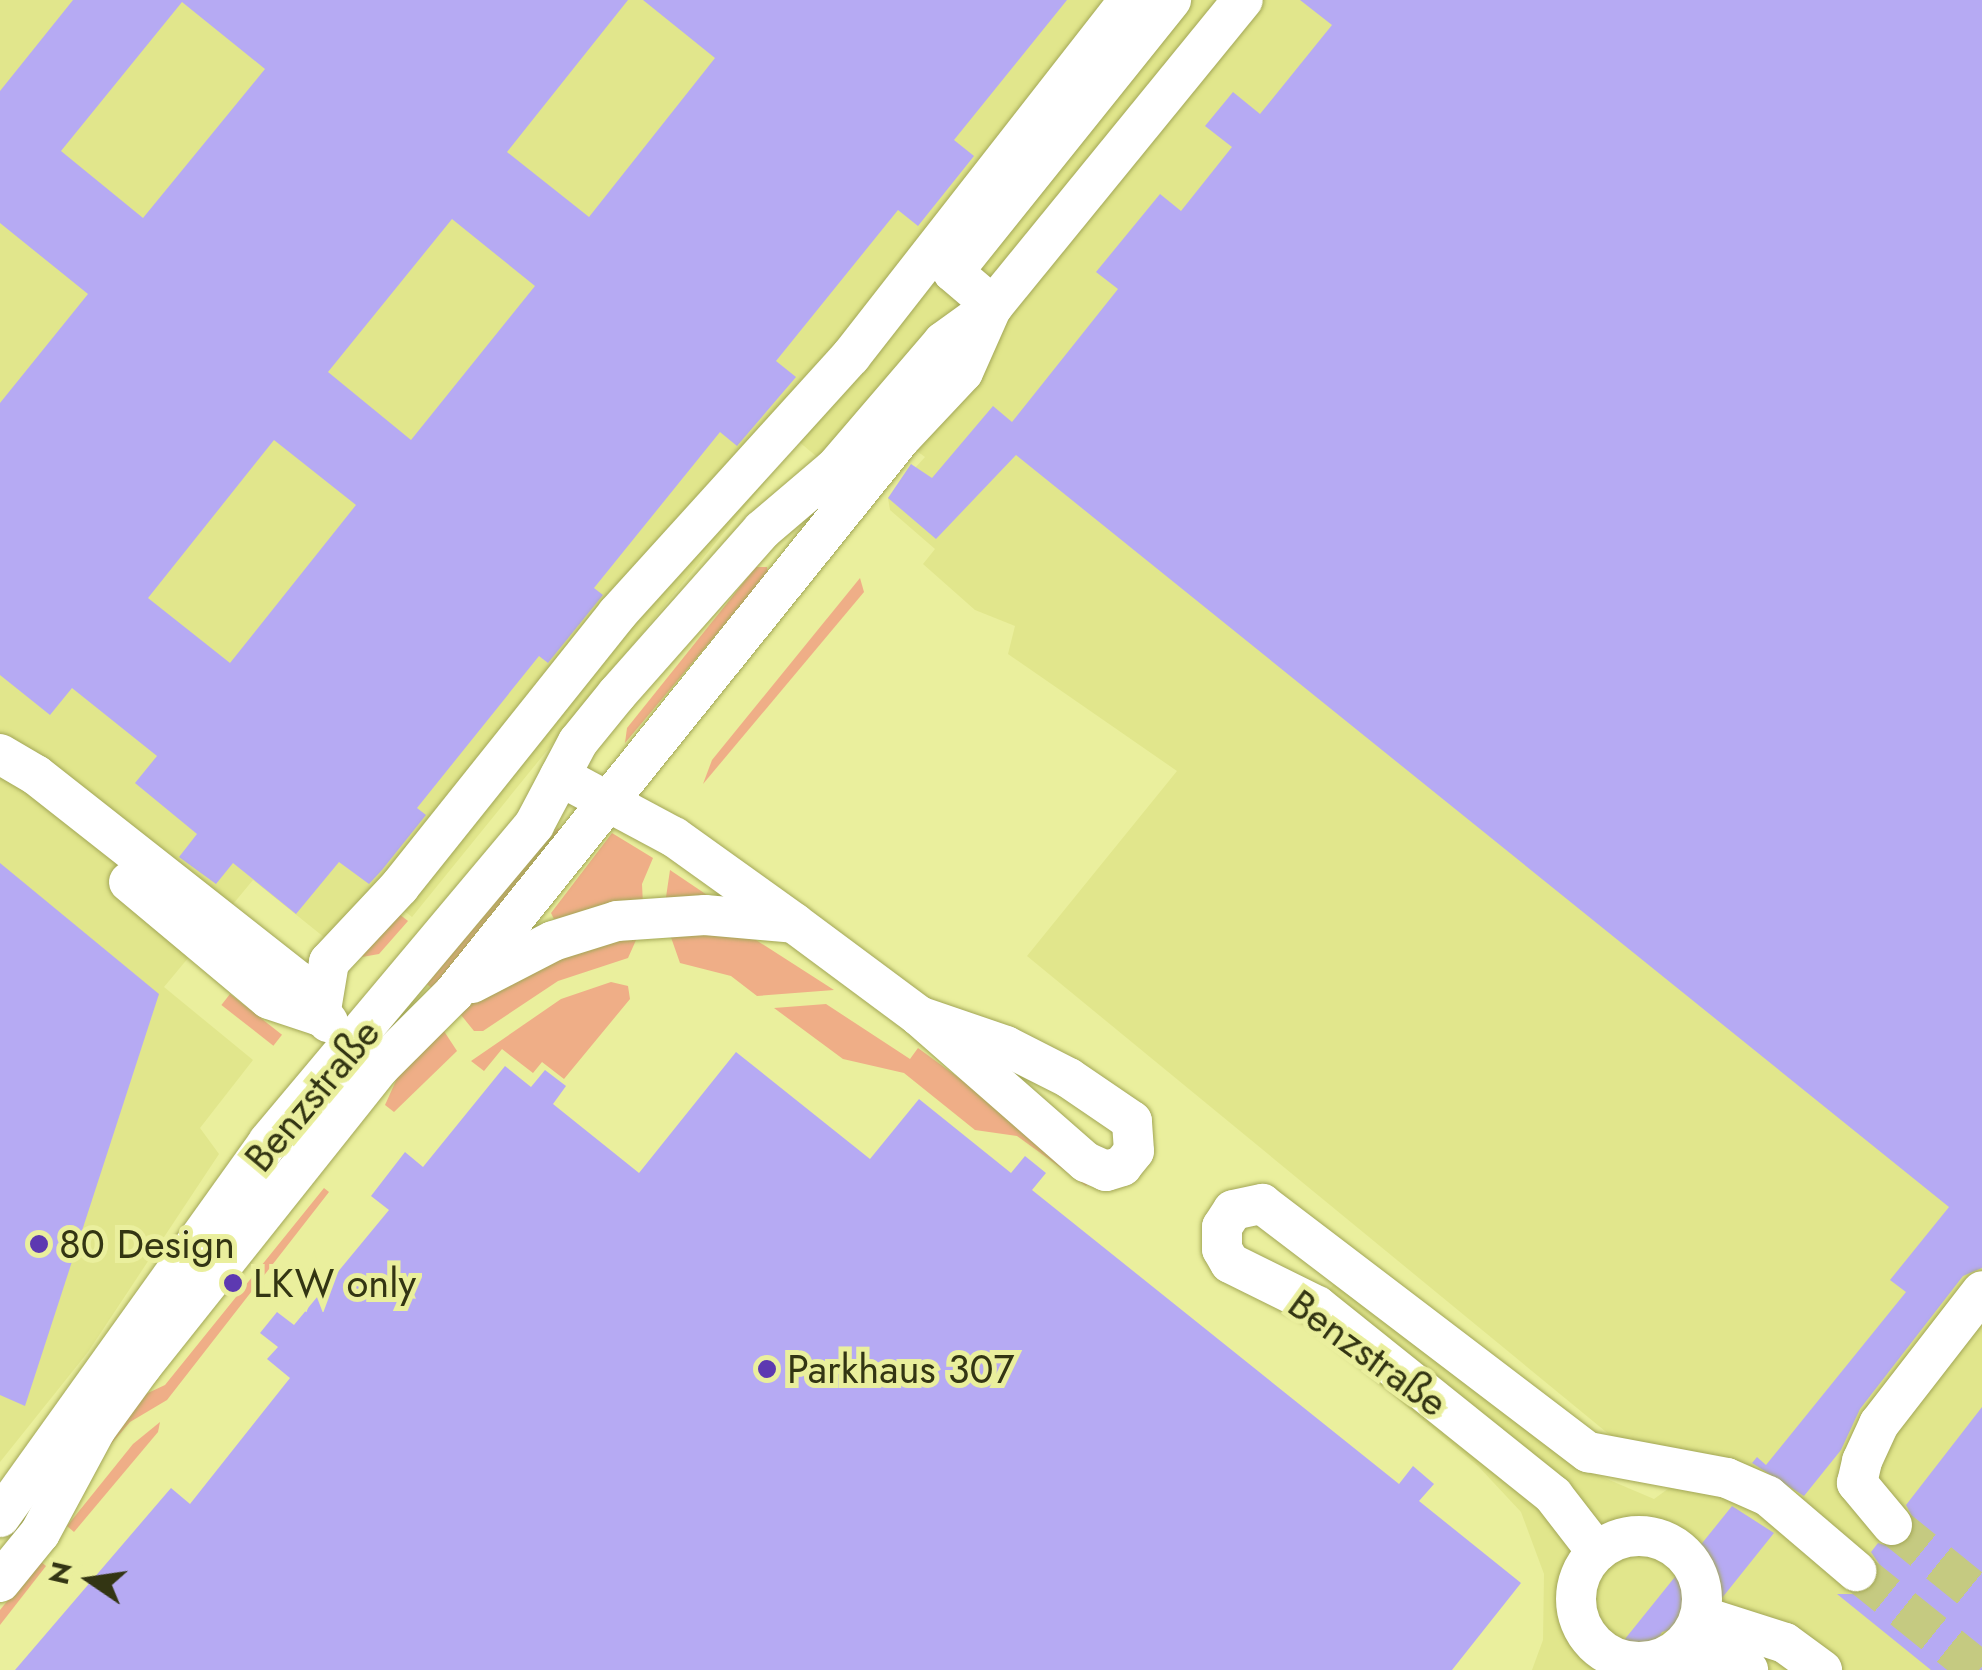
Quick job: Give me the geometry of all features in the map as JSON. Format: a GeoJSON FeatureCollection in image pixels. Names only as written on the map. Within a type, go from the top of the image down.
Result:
{"type":"FeatureCollection","features":[{"type":"Feature","properties":{"kind":"street"},"geometry":{"type":"LineString","coordinates":[[320,1016],[330,962],[400,886],[617,614],[851,356],[1129,0]]}},
{"type":"Feature","properties":{"kind":"street"},"geometry":{"type":"LineString","coordinates":[[992,306],[953,272],[1171,0]]}},
{"type":"Feature","properties":{"kind":"street"},"geometry":{"type":"LineString","coordinates":[[887,430],[964,372],[992,306],[1244,0]]}},
{"type":"Feature","properties":{"kind":"street","name":"Benzstraße"},"geometry":{"type":"LineString","coordinates":[[454,993],[864,489],[887,430]]}},
{"type":"Feature","properties":{"kind":"street","name":"Benzstraße"},"geometry":{"type":"LineString","coordinates":[[0,1582],[40,1533],[96,1429],[534,825],[560,776],[617,694],[762,530],[887,430]]}},
{"type":"Feature","properties":{"kind":"street"},"geometry":{"type":"LineString","coordinates":[[0,754],[36,774],[223,941]]}},
{"type":"Feature","properties":{"kind":"street"},"geometry":{"type":"LineString","coordinates":[[0,762],[22,792],[223,941],[298,982],[320,1016],[368,1056]]}},
{"type":"Feature","properties":{"kind":"street"},"geometry":{"type":"LineString","coordinates":[[560,776],[674,837],[794,923],[919,1016],[1086,1162],[1106,1172],[1122,1166],[1134,1150],[1132,1121],[1068,1078],[1006,1046],[919,1016]]}},
{"type":"Feature","properties":{"kind":"street","name":"Benzstraße"},"geometry":{"type":"LineString","coordinates":[[0,1518],[268,1142],[368,1056],[454,993],[553,941],[618,921],[705,915],[794,923]]}},
{"type":"Feature","properties":{"kind":"street","name":"Benzstraße"},"geometry":{"type":"LineString","coordinates":[[1597,1552],[1553,1495],[1317,1306],[1230,1264],[1222,1250],[1222,1228],[1232,1210],[1262,1204],[1588,1452],[1728,1478],[1768,1496],[1856,1571]]}},
{"type":"Feature","properties":{"kind":"street"},"geometry":{"type":"LineString","coordinates":[[1892,1525],[1857,1483],[1862,1461],[1878,1424],[1982,1291]]}},
{"type":"Feature","properties":{"kind":"street"},"geometry":{"type":"LineString","coordinates":[[1678,1650],[1700,1616],[1698,1576],[1673,1545],[1633,1536],[1597,1552],[1576,1590],[1585,1658],[1638,1663],[1678,1650],[1748,1670]]}},
{"type":"Feature","properties":{"kind":"street"},"geometry":{"type":"LineString","coordinates":[[1700,1616],[1785,1643],[1822,1670]]}},
{"type":"Feature","properties":{"kind":"shaded area"},"geometry":{"type":"Polygon","coordinates":[[[0,0],[1982,0],[1982,1670],[1532,1670],[1543,1640],[1544,1574],[1521,1512],[1478,1466],[1304,1321],[1338,1279],[1574,1465],[1654,1499],[1672,1486],[1027,956],[1177,771],[1008,654],[1015,626],[975,610],[923,564],[935,549],[890,510],[888,498],[925,457],[860,409],[822,461],[798,441],[412,917],[379,891],[330,942],[253,880],[164,987],[253,1060],[200,1128],[219,1154],[88,1352],[0,1462],[0,0]]]}},
{"type":"Feature","properties":{"kind":"shaded area"},"geometry":{"type":"Polygon","coordinates":[[[756,567],[767,567],[768,573],[625,743],[627,728],[756,567]]]}},
{"type":"Feature","properties":{"kind":"shaded area"},"geometry":{"type":"Polygon","coordinates":[[[860,578],[864,592],[703,784],[712,760],[860,578]]]}},
{"type":"Feature","properties":{"kind":"shaded area"},"geometry":{"type":"Polygon","coordinates":[[[558,828],[562,831],[434,990],[422,980],[558,828]]]}},
{"type":"Feature","properties":{"kind":"shaded area"},"geometry":{"type":"Polygon","coordinates":[[[612,833],[653,858],[642,884],[643,905],[554,919],[551,913],[612,833]]]}},
{"type":"Feature","properties":{"kind":"shaded area"},"geometry":{"type":"Polygon","coordinates":[[[670,870],[710,897],[665,904],[670,870]]]}},
{"type":"Feature","properties":{"kind":"shaded area"},"geometry":{"type":"Polygon","coordinates":[[[394,910],[408,921],[379,954],[362,957],[394,910]]]}},
{"type":"Feature","properties":{"kind":"shaded area"},"geometry":{"type":"Polygon","coordinates":[[[667,926],[756,940],[834,990],[757,996],[731,976],[680,963],[667,926]]]}},
{"type":"Feature","properties":{"kind":"shaded area"},"geometry":{"type":"Polygon","coordinates":[[[641,929],[628,958],[558,981],[483,1031],[474,1031],[457,1010],[499,982],[641,929]]]}},
{"type":"Feature","properties":{"kind":"shaded area"},"geometry":{"type":"Polygon","coordinates":[[[611,982],[628,986],[630,999],[564,1079],[542,1062],[533,1073],[502,1049],[484,1071],[471,1061],[561,999],[611,982]]]}},
{"type":"Feature","properties":{"kind":"shaded area"},"geometry":{"type":"Polygon","coordinates":[[[230,994],[282,1035],[273,1046],[221,1005],[230,994]]]}},
{"type":"Feature","properties":{"kind":"shaded area"},"geometry":{"type":"Polygon","coordinates":[[[826,1004],[910,1059],[918,1048],[1094,1177],[1086,1186],[1017,1136],[975,1130],[904,1073],[843,1059],[774,1008],[826,1004]]]}},
{"type":"Feature","properties":{"kind":"shaded area"},"geometry":{"type":"Polygon","coordinates":[[[440,1025],[457,1051],[394,1112],[385,1105],[403,1065],[440,1025]]]}},
{"type":"Feature","properties":{"kind":"shaded area"},"geometry":{"type":"Polygon","coordinates":[[[324,1188],[329,1192],[167,1400],[130,1422],[94,1464],[135,1399],[165,1385],[324,1188]]]}},
{"type":"Feature","properties":{"kind":"shaded area"},"geometry":{"type":"Polygon","coordinates":[[[160,1422],[158,1432],[74,1532],[67,1526],[133,1444],[160,1422]]]}},
{"type":"Feature","properties":{"kind":"shaded area"},"geometry":{"type":"Polygon","coordinates":[[[40,1561],[46,1566],[0,1625],[0,1610],[40,1561]]]}},
{"type":"Feature","properties":{"kind":"building"},"geometry":{"type":"Polygon","coordinates":[[[73,0],[628,0],[507,152],[589,217],[715,58],[643,0],[1067,0],[954,140],[974,156],[918,226],[898,210],[776,361],[796,377],[737,446],[720,432],[594,588],[603,595],[548,663],[539,656],[417,808],[426,815],[382,870],[369,884],[339,862],[296,914],[233,863],[216,884],[179,857],[197,834],[135,783],[157,756],[72,688],[50,715],[0,675],[0,403],[88,294],[0,223],[0,91],[73,0]],[[182,2],[61,151],[143,218],[265,69],[182,2]],[[452,219],[328,372],[411,440],[535,286],[452,219]],[[274,440],[148,598],[230,663],[356,505],[274,440]]]}},
{"type":"Feature","properties":{"kind":"building"},"geometry":{"type":"Polygon","coordinates":[[[1300,0],[1982,0],[1982,1268],[1963,1276],[1860,1409],[1841,1450],[1804,1496],[1752,1463],[1757,1457],[1766,1465],[1906,1292],[1890,1280],[1949,1207],[1016,455],[936,539],[888,498],[911,464],[932,478],[993,406],[1012,422],[1118,289],[1096,272],[1160,194],[1181,211],[1232,147],[1205,126],[1233,92],[1260,114],[1332,25],[1300,0]]]}},
{"type":"Feature","properties":{"kind":"building","name":"80 Design"},"geometry":{"type":"Polygon","coordinates":[[[0,863],[159,994],[25,1406],[0,1395],[0,863]]]}},
{"type":"Feature","properties":{"kind":"building","name":"Parkhaus 307"},"geometry":{"type":"Polygon","coordinates":[[[736,1052],[870,1159],[919,1099],[1011,1173],[1025,1156],[1046,1173],[1032,1190],[1399,1484],[1413,1466],[1434,1484],[1419,1501],[1521,1583],[1452,1670],[15,1670],[171,1488],[190,1504],[290,1378],[267,1359],[278,1347],[260,1333],[277,1312],[294,1325],[389,1210],[371,1196],[405,1152],[423,1167],[505,1066],[531,1087],[545,1070],[566,1086],[553,1104],[639,1173],[736,1052]]]}},
{"type":"Feature","properties":{"kind":"building"},"geometry":{"type":"Polygon","coordinates":[[[1982,1407],[1982,1670],[1931,1670],[1837,1594],[1863,1594],[1875,1586],[1879,1564],[1871,1552],[1878,1543],[1895,1548],[1908,1543],[1915,1522],[1906,1505],[1982,1407]]]}},
{"type":"Feature","properties":{"kind":"building"},"geometry":{"type":"Polygon","coordinates":[[[1732,1506],[1774,1533],[1722,1598],[1697,1593],[1684,1599],[1681,1627],[1662,1632],[1656,1643],[1664,1670],[1600,1670],[1732,1506]]]}},
{"type":"Feature","properties":{"kind":"tunnel"},"geometry":{"type":"LineString","coordinates":[[1892,1525],[1982,1598]]}},
{"type":"Feature","properties":{"kind":"tunnel"},"geometry":{"type":"LineString","coordinates":[[1856,1571],[1979,1670]]}},
{"type":"Feature","properties":{"kind":"place","name":"80 Design"},"geometry":{"type":"Point","coordinates":[39,1244]}},
{"type":"Feature","properties":{"kind":"place","name":"LKW only"},"geometry":{"type":"Point","coordinates":[233,1283]}},
{"type":"Feature","properties":{"kind":"place","name":"Parkhaus 307"},"geometry":{"type":"Point","coordinates":[767,1369]}}]}
